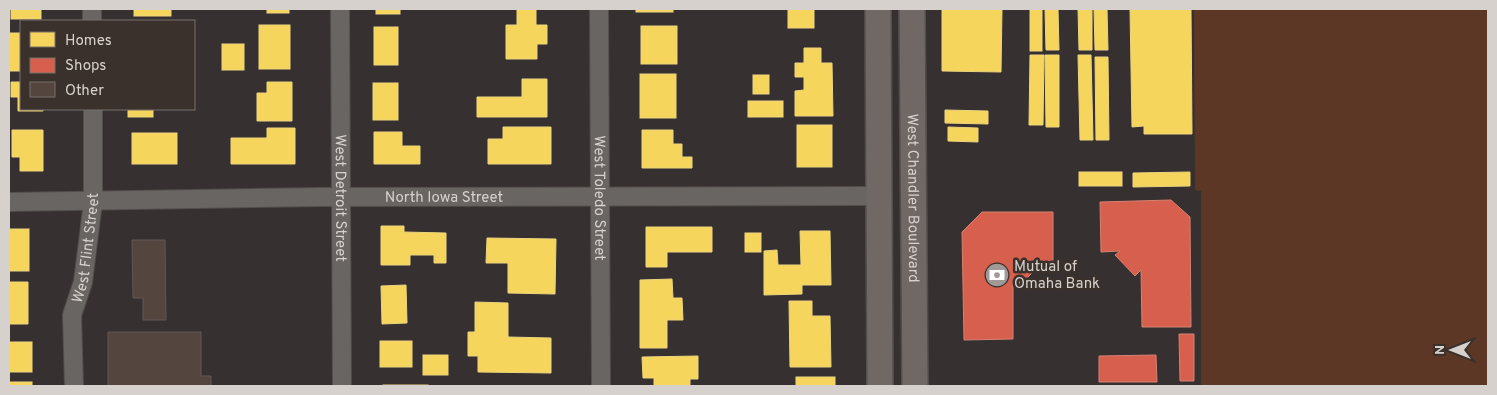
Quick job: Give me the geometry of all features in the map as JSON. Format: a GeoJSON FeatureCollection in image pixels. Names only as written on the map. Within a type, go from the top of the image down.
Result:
{"type":"FeatureCollection","features":[{"type":"Feature","properties":{"kind":"main road"},"geometry":{"type":"LineString","coordinates":[[878,9],[880,386]]}},
{"type":"Feature","properties":{"kind":"main road","name":"West Chandler Boulevard"},"geometry":{"type":"LineString","coordinates":[[912,9],[915,386]]}},
{"type":"Feature","properties":{"kind":"street","name":"West Detroit Street"},"geometry":{"type":"LineString","coordinates":[[340,9],[342,386]]}},
{"type":"Feature","properties":{"kind":"street","name":"West Toledo Street"},"geometry":{"type":"LineString","coordinates":[[599,9],[601,386]]}},
{"type":"Feature","properties":{"kind":"street","name":"West Flint Street"},"geometry":{"type":"LineString","coordinates":[[74,386],[72,315],[83,282],[93,202],[93,110]]}},
{"type":"Feature","properties":{"kind":"street","name":"North Iowa Street"},"geometry":{"type":"LineString","coordinates":[[9,202],[340,198],[879,196]]}},
{"type":"Feature","properties":{"kind":"shaded area"},"geometry":{"type":"Polygon","coordinates":[[[1194,9],[1488,9],[1488,386],[1201,386],[1201,191],[1195,190],[1194,9]]]}},
{"type":"Feature","properties":{"kind":"building: Homes"},"geometry":{"type":"Polygon","coordinates":[[[11,9],[41,9],[41,19],[11,19],[11,9]]]}},
{"type":"Feature","properties":{"kind":"building: Homes"},"geometry":{"type":"Polygon","coordinates":[[[134,9],[171,9],[171,16],[134,16],[134,9]]]}},
{"type":"Feature","properties":{"kind":"building: Homes"},"geometry":{"type":"Polygon","coordinates":[[[267,9],[289,9],[289,13],[267,13],[267,9]]]}},
{"type":"Feature","properties":{"kind":"building: Homes"},"geometry":{"type":"Polygon","coordinates":[[[376,9],[400,9],[400,14],[376,14],[376,9]]]}},
{"type":"Feature","properties":{"kind":"building: Homes"},"geometry":{"type":"Polygon","coordinates":[[[517,9],[536,9],[536,25],[547,25],[547,44],[537,44],[537,59],[506,59],[506,25],[517,25],[517,9]]]}},
{"type":"Feature","properties":{"kind":"building: Homes"},"geometry":{"type":"Polygon","coordinates":[[[636,9],[673,9],[673,12],[636,12],[636,9]]]}},
{"type":"Feature","properties":{"kind":"building: Homes"},"geometry":{"type":"Polygon","coordinates":[[[788,9],[814,9],[814,28],[788,28],[788,9]]]}},
{"type":"Feature","properties":{"kind":"building: Homes"},"geometry":{"type":"Polygon","coordinates":[[[942,9],[1002,9],[1001,72],[942,71],[942,9]]]}},
{"type":"Feature","properties":{"kind":"building: Homes"},"geometry":{"type":"Polygon","coordinates":[[[1030,9],[1042,9],[1042,51],[1030,51],[1030,9]]]}},
{"type":"Feature","properties":{"kind":"building: Homes"},"geometry":{"type":"Polygon","coordinates":[[[1045,9],[1058,9],[1059,50],[1046,50],[1045,9]]]}},
{"type":"Feature","properties":{"kind":"building: Homes"},"geometry":{"type":"Polygon","coordinates":[[[1078,9],[1092,9],[1092,50],[1079,50],[1078,9]]]}},
{"type":"Feature","properties":{"kind":"building: Homes"},"geometry":{"type":"Polygon","coordinates":[[[1094,9],[1107,9],[1108,50],[1095,50],[1094,9]]]}},
{"type":"Feature","properties":{"kind":"building: Homes"},"geometry":{"type":"Polygon","coordinates":[[[1130,9],[1191,9],[1192,134],[1144,134],[1144,126],[1132,127],[1130,9]]]}},
{"type":"Feature","properties":{"kind":"building: Homes"},"geometry":{"type":"Polygon","coordinates":[[[259,25],[290,25],[290,69],[259,69],[259,25]]]}},
{"type":"Feature","properties":{"kind":"building: Homes"},"geometry":{"type":"Polygon","coordinates":[[[641,26],[677,26],[677,64],[641,64],[641,26]]]}},
{"type":"Feature","properties":{"kind":"building: Homes"},"geometry":{"type":"Polygon","coordinates":[[[374,27],[398,27],[398,65],[374,65],[374,27]]]}},
{"type":"Feature","properties":{"kind":"building: Homes"},"geometry":{"type":"Polygon","coordinates":[[[9,33],[20,33],[20,71],[9,71],[9,33]]]}},
{"type":"Feature","properties":{"kind":"building: Homes"},"geometry":{"type":"Polygon","coordinates":[[[222,44],[244,44],[244,70],[222,70],[222,44]]]}},
{"type":"Feature","properties":{"kind":"building: Homes"},"geometry":{"type":"Polygon","coordinates":[[[804,48],[821,48],[821,63],[832,63],[833,116],[795,116],[795,91],[804,90],[804,77],[795,77],[795,63],[804,63],[804,48]]]}},
{"type":"Feature","properties":{"kind":"building: Homes"},"geometry":{"type":"Polygon","coordinates":[[[1030,55],[1044,55],[1043,125],[1029,125],[1030,55]]]}},
{"type":"Feature","properties":{"kind":"building: Homes"},"geometry":{"type":"Polygon","coordinates":[[[1045,55],[1059,55],[1059,127],[1046,127],[1045,55]]]}},
{"type":"Feature","properties":{"kind":"building: Homes"},"geometry":{"type":"Polygon","coordinates":[[[1078,55],[1091,55],[1093,140],[1080,140],[1078,55]]]}},
{"type":"Feature","properties":{"kind":"building: Homes"},"geometry":{"type":"Polygon","coordinates":[[[1095,57],[1108,57],[1109,140],[1096,140],[1095,57]]]}},
{"type":"Feature","properties":{"kind":"building: Homes"},"geometry":{"type":"Polygon","coordinates":[[[640,74],[676,74],[676,118],[640,118],[640,74]]]}},
{"type":"Feature","properties":{"kind":"building: Homes"},"geometry":{"type":"Polygon","coordinates":[[[753,75],[769,75],[769,94],[753,94],[753,75]]]}},
{"type":"Feature","properties":{"kind":"building: Homes"},"geometry":{"type":"Polygon","coordinates":[[[522,79],[547,79],[547,117],[477,117],[477,97],[522,97],[522,79]]]}},
{"type":"Feature","properties":{"kind":"building: Homes"},"geometry":{"type":"Polygon","coordinates":[[[11,82],[20,82],[20,110],[43,111],[18,111],[18,97],[11,97],[11,82]]]}},
{"type":"Feature","properties":{"kind":"building: Homes"},"geometry":{"type":"Polygon","coordinates":[[[267,82],[292,82],[292,121],[257,121],[257,93],[267,93],[267,82]]]}},
{"type":"Feature","properties":{"kind":"building: Homes"},"geometry":{"type":"Polygon","coordinates":[[[373,83],[398,83],[398,120],[373,120],[373,83]]]}},
{"type":"Feature","properties":{"kind":"building: Homes"},"geometry":{"type":"Polygon","coordinates":[[[748,101],[783,101],[783,117],[748,117],[748,101]]]}},
{"type":"Feature","properties":{"kind":"building: Homes"},"geometry":{"type":"Polygon","coordinates":[[[128,110],[153,110],[153,117],[128,117],[128,110]]]}},
{"type":"Feature","properties":{"kind":"building: Homes"},"geometry":{"type":"Polygon","coordinates":[[[945,110],[988,111],[988,124],[945,123],[945,110]]]}},
{"type":"Feature","properties":{"kind":"building: Homes"},"geometry":{"type":"Polygon","coordinates":[[[797,125],[832,125],[832,167],[797,167],[797,125]]]}},
{"type":"Feature","properties":{"kind":"building: Homes"},"geometry":{"type":"Polygon","coordinates":[[[503,127],[551,127],[551,164],[488,164],[488,139],[503,139],[503,127]]]}},
{"type":"Feature","properties":{"kind":"building: Homes"},"geometry":{"type":"Polygon","coordinates":[[[948,127],[978,128],[978,142],[948,141],[948,127]]]}},
{"type":"Feature","properties":{"kind":"building: Homes"},"geometry":{"type":"Polygon","coordinates":[[[267,128],[295,128],[295,164],[231,164],[231,138],[267,138],[267,128]]]}},
{"type":"Feature","properties":{"kind":"building: Homes"},"geometry":{"type":"Polygon","coordinates":[[[12,130],[43,130],[43,171],[20,171],[20,157],[12,157],[12,130]]]}},
{"type":"Feature","properties":{"kind":"building: Homes"},"geometry":{"type":"Polygon","coordinates":[[[642,130],[673,130],[673,144],[682,144],[682,157],[692,157],[692,168],[642,168],[642,130]]]}},
{"type":"Feature","properties":{"kind":"building: Homes"},"geometry":{"type":"Polygon","coordinates":[[[374,132],[402,132],[402,146],[420,146],[420,164],[374,164],[374,132]]]}},
{"type":"Feature","properties":{"kind":"building: Homes"},"geometry":{"type":"Polygon","coordinates":[[[132,133],[177,133],[177,164],[132,164],[132,133]]]}},
{"type":"Feature","properties":{"kind":"building: Homes"},"geometry":{"type":"Polygon","coordinates":[[[1079,172],[1122,172],[1122,186],[1079,186],[1079,172]]]}},
{"type":"Feature","properties":{"kind":"building: Homes"},"geometry":{"type":"Polygon","coordinates":[[[1190,172],[1190,186],[1133,187],[1133,173],[1190,172]]]}},
{"type":"Feature","properties":{"kind":"building: Homes"},"geometry":{"type":"Polygon","coordinates":[[[381,226],[404,226],[404,232],[446,233],[446,263],[434,263],[434,255],[410,255],[410,265],[381,265],[381,226]]]}},
{"type":"Feature","properties":{"kind":"building: Homes"},"geometry":{"type":"Polygon","coordinates":[[[646,227],[712,227],[712,252],[667,252],[667,267],[646,267],[646,227]]]}},
{"type":"Feature","properties":{"kind":"building: Homes"},"geometry":{"type":"Polygon","coordinates":[[[9,229],[29,229],[29,271],[9,271],[9,229]]]}},
{"type":"Feature","properties":{"kind":"building: Homes"},"geometry":{"type":"Polygon","coordinates":[[[800,231],[830,231],[831,285],[802,285],[802,294],[764,295],[764,251],[777,250],[778,265],[801,265],[800,231]]]}},
{"type":"Feature","properties":{"kind":"building: Homes"},"geometry":{"type":"Polygon","coordinates":[[[745,233],[761,233],[761,252],[745,252],[745,233]]]}},
{"type":"Feature","properties":{"kind":"building: Homes"},"geometry":{"type":"Polygon","coordinates":[[[487,238],[556,239],[555,294],[508,293],[508,263],[486,263],[487,238]]]}},
{"type":"Feature","properties":{"kind":"building: Homes"},"geometry":{"type":"Polygon","coordinates":[[[672,279],[673,298],[682,298],[683,320],[667,320],[667,348],[640,348],[640,280],[672,279]]]}},
{"type":"Feature","properties":{"kind":"building: Homes"},"geometry":{"type":"Polygon","coordinates":[[[9,282],[28,282],[28,324],[10,324],[9,282]]]}},
{"type":"Feature","properties":{"kind":"building: Homes"},"geometry":{"type":"Polygon","coordinates":[[[406,285],[407,323],[382,324],[381,286],[406,285]]]}},
{"type":"Feature","properties":{"kind":"building: Homes"},"geometry":{"type":"Polygon","coordinates":[[[789,301],[812,301],[812,316],[830,316],[831,367],[790,367],[789,301]]]}},
{"type":"Feature","properties":{"kind":"building: Homes"},"geometry":{"type":"Polygon","coordinates":[[[475,302],[508,303],[508,337],[551,338],[551,373],[478,372],[478,356],[468,356],[468,332],[475,332],[475,302]]]}},
{"type":"Feature","properties":{"kind":"building: Homes"},"geometry":{"type":"Polygon","coordinates":[[[380,341],[412,341],[412,367],[380,367],[380,341]]]}},
{"type":"Feature","properties":{"kind":"building: Homes"},"geometry":{"type":"Polygon","coordinates":[[[9,342],[32,342],[32,372],[9,372],[9,342]]]}},
{"type":"Feature","properties":{"kind":"building: Homes"},"geometry":{"type":"Polygon","coordinates":[[[423,355],[448,355],[448,375],[423,375],[423,355]]]}},
{"type":"Feature","properties":{"kind":"building: Homes"},"geometry":{"type":"Polygon","coordinates":[[[698,356],[698,379],[690,379],[690,386],[654,386],[654,378],[643,378],[642,357],[698,356]]]}},
{"type":"Feature","properties":{"kind":"building: Homes"},"geometry":{"type":"Polygon","coordinates":[[[796,377],[835,377],[835,386],[796,386],[796,377]]]}},
{"type":"Feature","properties":{"kind":"building: Homes"},"geometry":{"type":"Polygon","coordinates":[[[9,382],[32,382],[32,386],[9,386],[9,382]]]}},
{"type":"Feature","properties":{"kind":"building: Homes"},"geometry":{"type":"Polygon","coordinates":[[[428,385],[428,386],[383,386],[428,385]]]}},
{"type":"Feature","properties":{"kind":"building: Shops"},"geometry":{"type":"Polygon","coordinates":[[[1171,200],[1190,217],[1191,327],[1142,327],[1141,270],[1135,276],[1115,255],[1120,251],[1101,252],[1100,202],[1171,200]]]}},
{"type":"Feature","properties":{"kind":"building: Shops","name":"Mutual of Omaha Bank"},"geometry":{"type":"Polygon","coordinates":[[[982,212],[1053,212],[1053,262],[1033,262],[1038,267],[1018,287],[1013,282],[1013,339],[964,340],[962,232],[982,212]]]}},
{"type":"Feature","properties":{"kind":"building: Shops"},"geometry":{"type":"Polygon","coordinates":[[[1179,334],[1194,334],[1194,381],[1180,381],[1179,334]]]}},
{"type":"Feature","properties":{"kind":"building: Shops"},"geometry":{"type":"Polygon","coordinates":[[[1156,355],[1157,382],[1099,382],[1099,356],[1156,355]]]}},
{"type":"Feature","properties":{"kind":"building: Other"},"geometry":{"type":"Polygon","coordinates":[[[132,240],[165,240],[166,320],[143,320],[143,298],[133,298],[132,240]]]}},
{"type":"Feature","properties":{"kind":"building: Other"},"geometry":{"type":"Polygon","coordinates":[[[108,332],[201,332],[201,376],[211,376],[211,386],[108,386],[108,332]]]}},
{"type":"Feature","properties":{"kind":"place","name":"Mutual of Omaha Bank"},"geometry":{"type":"Point","coordinates":[997,275]}}]}
